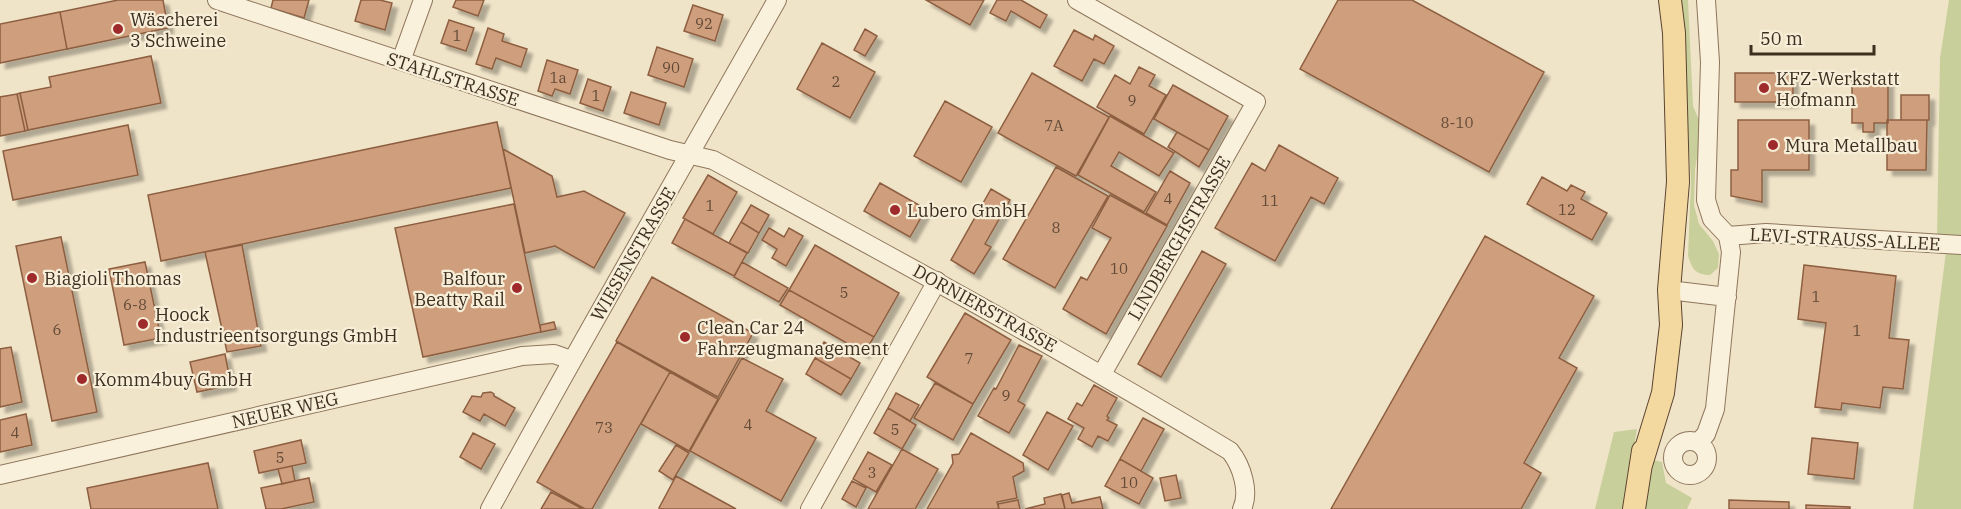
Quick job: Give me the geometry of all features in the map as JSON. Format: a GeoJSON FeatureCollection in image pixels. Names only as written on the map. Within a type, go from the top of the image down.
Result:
{"type":"FeatureCollection","features":[{"type":"Feature","properties":{"kind":"main road"},"geometry":{"type":"LineString","coordinates":[[1634,509],[1655,341],[1669,290],[1678,182],[1674,33],[1670,0]]}},
{"type":"Feature","properties":{"kind":"street","name":"STAHLSTRASSE"},"geometry":{"type":"LineString","coordinates":[[217,0],[670,150],[691,153]]}},
{"type":"Feature","properties":{"kind":"street"},"geometry":{"type":"LineString","coordinates":[[401,61],[423,0]]}},
{"type":"Feature","properties":{"kind":"street","name":"WIESENSTRASSE"},"geometry":{"type":"LineString","coordinates":[[490,509],[571,360],[777,0]]}},
{"type":"Feature","properties":{"kind":"street","name":"LINDBERGHSTRASSE"},"geometry":{"type":"LineString","coordinates":[[1077,0],[1256,102],[1102,374]]}},
{"type":"Feature","properties":{"kind":"street"},"geometry":{"type":"LineString","coordinates":[[1698,444],[1706,434],[1715,409],[1731,252],[1728,236],[1712,219],[1706,200],[1710,62],[1706,0]]}},
{"type":"Feature","properties":{"kind":"street","name":"DORNIERSTRASSE"},"geometry":{"type":"LineString","coordinates":[[691,153],[713,160],[937,281],[1102,374],[1230,451],[1239,462],[1244,502]]}},
{"type":"Feature","properties":{"kind":"street","name":"LEVI-STRAUSS-ALLEE"},"geometry":{"type":"LineString","coordinates":[[1728,236],[1766,233],[1961,245]]}},
{"type":"Feature","properties":{"kind":"street"},"geometry":{"type":"LineString","coordinates":[[810,509],[937,281]]}},
{"type":"Feature","properties":{"kind":"street"},"geometry":{"type":"LineString","coordinates":[[1669,290],[1727,297]]}},
{"type":"Feature","properties":{"kind":"street","name":"NEUER WEG"},"geometry":{"type":"LineString","coordinates":[[0,475],[522,356],[554,354],[571,360]]}},
{"type":"Feature","properties":{"kind":"green space"},"geometry":{"type":"Polygon","coordinates":[[[1680,0],[1688,0],[1693,106],[1702,127],[1695,170],[1694,205],[1699,224],[1713,241],[1719,254],[1718,268],[1710,275],[1701,274],[1695,270],[1688,256],[1691,181],[1680,0]]]}},
{"type":"Feature","properties":{"kind":"green space"},"geometry":{"type":"Polygon","coordinates":[[[1949,0],[1961,0],[1961,237],[1937,237],[1940,58],[1949,0]]]}},
{"type":"Feature","properties":{"kind":"green space"},"geometry":{"type":"Polygon","coordinates":[[[1947,244],[1961,245],[1961,509],[1913,509],[1947,244]]]}},
{"type":"Feature","properties":{"kind":"green space"},"geometry":{"type":"Polygon","coordinates":[[[1637,429],[1624,509],[1595,509],[1614,432],[1637,429]]]}},
{"type":"Feature","properties":{"kind":"green space"},"geometry":{"type":"Polygon","coordinates":[[[1653,460],[1662,462],[1666,483],[1692,498],[1687,509],[1644,509],[1653,460]]]}},
{"type":"Feature","properties":{"kind":"building"},"geometry":{"type":"Polygon","coordinates":[[[118,0],[163,0],[168,28],[67,49],[60,12],[118,0]]]}},
{"type":"Feature","properties":{"kind":"building"},"geometry":{"type":"Polygon","coordinates":[[[273,0],[309,0],[304,18],[271,8],[273,0]]]}},
{"type":"Feature","properties":{"kind":"building"},"geometry":{"type":"Polygon","coordinates":[[[361,0],[380,0],[392,3],[385,30],[355,21],[361,0]]]}},
{"type":"Feature","properties":{"kind":"building"},"geometry":{"type":"Polygon","coordinates":[[[456,0],[484,0],[478,16],[453,7],[456,0]]]}},
{"type":"Feature","properties":{"kind":"building"},"geometry":{"type":"Polygon","coordinates":[[[926,0],[984,0],[970,25],[926,0]]]}},
{"type":"Feature","properties":{"kind":"building"},"geometry":{"type":"Polygon","coordinates":[[[997,0],[1021,0],[1047,15],[1040,28],[1011,11],[1006,21],[990,13],[997,0]]]}},
{"type":"Feature","properties":{"kind":"building"},"geometry":{"type":"Polygon","coordinates":[[[1338,0],[1412,0],[1544,72],[1489,172],[1300,69],[1338,0]]]}},
{"type":"Feature","properties":{"kind":"building"},"geometry":{"type":"Polygon","coordinates":[[[693,5],[723,15],[715,41],[684,31],[693,5]]]}},
{"type":"Feature","properties":{"kind":"building"},"geometry":{"type":"Polygon","coordinates":[[[60,12],[67,49],[0,63],[0,24],[60,12]]]}},
{"type":"Feature","properties":{"kind":"building"},"geometry":{"type":"Polygon","coordinates":[[[449,20],[474,28],[466,51],[441,43],[449,20]]]}},
{"type":"Feature","properties":{"kind":"building"},"geometry":{"type":"Polygon","coordinates":[[[488,28],[504,34],[502,41],[527,49],[521,67],[496,58],[492,69],[476,64],[488,28]]]}},
{"type":"Feature","properties":{"kind":"building"},"geometry":{"type":"Polygon","coordinates":[[[865,29],[877,36],[865,56],[854,50],[865,29]]]}},
{"type":"Feature","properties":{"kind":"building"},"geometry":{"type":"Polygon","coordinates":[[[1074,30],[1093,40],[1095,35],[1114,46],[1104,64],[1094,59],[1082,81],[1054,66],[1074,30]]]}},
{"type":"Feature","properties":{"kind":"building"},"geometry":{"type":"Polygon","coordinates":[[[822,43],[875,72],[850,118],[797,89],[822,43]]]}},
{"type":"Feature","properties":{"kind":"building"},"geometry":{"type":"Polygon","coordinates":[[[657,47],[693,59],[684,87],[648,75],[657,47]]]}},
{"type":"Feature","properties":{"kind":"building"},"geometry":{"type":"Polygon","coordinates":[[[151,56],[161,103],[28,130],[20,93],[51,87],[49,77],[151,56]]]}},
{"type":"Feature","properties":{"kind":"building"},"geometry":{"type":"Polygon","coordinates":[[[547,60],[578,70],[570,94],[555,89],[552,96],[538,91],[547,60]]]}},
{"type":"Feature","properties":{"kind":"building"},"geometry":{"type":"Polygon","coordinates":[[[1139,67],[1155,75],[1149,86],[1166,95],[1144,134],[1097,107],[1115,75],[1130,84],[1139,67]]]}},
{"type":"Feature","properties":{"kind":"building"},"geometry":{"type":"Polygon","coordinates":[[[1032,73],[1109,117],[1076,176],[998,133],[1032,73]]]}},
{"type":"Feature","properties":{"kind":"building","name":"KFZ-Werkstatt Hofmann"},"geometry":{"type":"Polygon","coordinates":[[[1735,73],[1793,73],[1793,102],[1735,102],[1735,73]]]}},
{"type":"Feature","properties":{"kind":"building"},"geometry":{"type":"Polygon","coordinates":[[[1852,78],[1888,78],[1888,123],[1874,123],[1874,132],[1863,132],[1863,123],[1852,123],[1852,78]]]}},
{"type":"Feature","properties":{"kind":"building"},"geometry":{"type":"Polygon","coordinates":[[[588,79],[611,87],[603,111],[580,103],[588,79]]]}},
{"type":"Feature","properties":{"kind":"building"},"geometry":{"type":"Polygon","coordinates":[[[1173,85],[1228,116],[1209,150],[1154,119],[1173,85]]]}},
{"type":"Feature","properties":{"kind":"building"},"geometry":{"type":"Polygon","coordinates":[[[631,92],[666,103],[659,125],[624,113],[631,92]]]}},
{"type":"Feature","properties":{"kind":"building"},"geometry":{"type":"Polygon","coordinates":[[[20,93],[28,130],[25,131],[17,94],[20,93]]]}},
{"type":"Feature","properties":{"kind":"building"},"geometry":{"type":"Polygon","coordinates":[[[17,94],[25,131],[0,136],[0,97],[17,94]]]}},
{"type":"Feature","properties":{"kind":"building"},"geometry":{"type":"Polygon","coordinates":[[[1901,95],[1929,95],[1929,120],[1901,120],[1901,95]]]}},
{"type":"Feature","properties":{"kind":"building"},"geometry":{"type":"Polygon","coordinates":[[[945,101],[992,127],[961,182],[914,156],[945,101]]]}},
{"type":"Feature","properties":{"kind":"building"},"geometry":{"type":"Polygon","coordinates":[[[1110,116],[1174,153],[1159,176],[1119,152],[1111,166],[1156,192],[1144,212],[1078,175],[1110,116]]]}},
{"type":"Feature","properties":{"kind":"building","name":"Mura Metallbau"},"geometry":{"type":"Polygon","coordinates":[[[1738,120],[1809,120],[1809,170],[1762,170],[1762,202],[1731,196],[1731,170],[1738,170],[1738,120]]]}},
{"type":"Feature","properties":{"kind":"building"},"geometry":{"type":"Polygon","coordinates":[[[1887,120],[1927,120],[1926,170],[1887,170],[1887,120]]]}},
{"type":"Feature","properties":{"kind":"building"},"geometry":{"type":"Polygon","coordinates":[[[497,122],[511,188],[161,261],[148,195],[497,122]]]}},
{"type":"Feature","properties":{"kind":"building"},"geometry":{"type":"Polygon","coordinates":[[[128,125],[138,175],[13,200],[3,151],[128,125]]]}},
{"type":"Feature","properties":{"kind":"building"},"geometry":{"type":"Polygon","coordinates":[[[1177,132],[1209,150],[1199,167],[1168,147],[1177,132]]]}},
{"type":"Feature","properties":{"kind":"building"},"geometry":{"type":"Polygon","coordinates":[[[1279,145],[1338,178],[1324,204],[1311,197],[1275,261],[1215,228],[1252,163],[1265,171],[1279,145]]]}},
{"type":"Feature","properties":{"kind":"building"},"geometry":{"type":"Polygon","coordinates":[[[503,149],[552,176],[557,197],[584,191],[625,213],[594,268],[555,246],[525,253],[503,149]]]}},
{"type":"Feature","properties":{"kind":"building"},"geometry":{"type":"Polygon","coordinates":[[[1056,167],[1108,196],[1055,288],[1003,259],[1056,167]]]}},
{"type":"Feature","properties":{"kind":"building"},"geometry":{"type":"Polygon","coordinates":[[[1170,171],[1190,183],[1167,225],[1146,213],[1170,171]]]}},
{"type":"Feature","properties":{"kind":"building"},"geometry":{"type":"Polygon","coordinates":[[[708,175],[737,192],[713,234],[683,218],[708,175]]]}},
{"type":"Feature","properties":{"kind":"building"},"geometry":{"type":"Polygon","coordinates":[[[1542,177],[1567,191],[1571,185],[1585,192],[1581,199],[1607,213],[1592,240],[1527,204],[1542,177]]]}},
{"type":"Feature","properties":{"kind":"building","name":"Lubero GmbH"},"geometry":{"type":"Polygon","coordinates":[[[880,183],[926,209],[910,237],[864,211],[880,183]]]}},
{"type":"Feature","properties":{"kind":"building"},"geometry":{"type":"Polygon","coordinates":[[[991,189],[1010,200],[985,244],[991,247],[974,274],[951,260],[991,189]]]}},
{"type":"Feature","properties":{"kind":"building"},"geometry":{"type":"Polygon","coordinates":[[[1110,195],[1167,226],[1106,334],[1063,309],[1081,277],[1087,280],[1111,238],[1092,228],[1110,195]]]}},
{"type":"Feature","properties":{"kind":"building"},"geometry":{"type":"Polygon","coordinates":[[[514,204],[541,332],[423,357],[395,228],[514,204]]]}},
{"type":"Feature","properties":{"kind":"building"},"geometry":{"type":"Polygon","coordinates":[[[751,205],[769,215],[759,233],[741,222],[751,205]]]}},
{"type":"Feature","properties":{"kind":"building"},"geometry":{"type":"Polygon","coordinates":[[[685,219],[747,253],[734,276],[672,243],[685,219]]]}},
{"type":"Feature","properties":{"kind":"building"},"geometry":{"type":"Polygon","coordinates":[[[741,222],[759,233],[748,253],[729,243],[741,222]]]}},
{"type":"Feature","properties":{"kind":"building"},"geometry":{"type":"Polygon","coordinates":[[[769,228],[784,237],[789,228],[803,236],[786,266],[772,258],[777,249],[762,240],[769,228]]]}},
{"type":"Feature","properties":{"kind":"building"},"geometry":{"type":"Polygon","coordinates":[[[1485,236],[1594,296],[1559,358],[1577,368],[1524,463],[1541,473],[1521,509],[1331,509],[1485,236]]]}},
{"type":"Feature","properties":{"kind":"building"},"geometry":{"type":"Polygon","coordinates":[[[61,237],[97,412],[52,421],[16,246],[61,237]]]}},
{"type":"Feature","properties":{"kind":"building"},"geometry":{"type":"Polygon","coordinates":[[[242,245],[261,346],[227,352],[205,252],[242,245]]]}},
{"type":"Feature","properties":{"kind":"building"},"geometry":{"type":"Polygon","coordinates":[[[815,245],[899,293],[874,337],[789,290],[815,245]]]}},
{"type":"Feature","properties":{"kind":"building"},"geometry":{"type":"Polygon","coordinates":[[[1202,251],[1226,264],[1161,377],[1138,364],[1202,251]]]}},
{"type":"Feature","properties":{"kind":"building"},"geometry":{"type":"Polygon","coordinates":[[[145,262],[161,338],[124,345],[109,269],[145,262]]]}},
{"type":"Feature","properties":{"kind":"building"},"geometry":{"type":"Polygon","coordinates":[[[742,262],[788,288],[779,302],[734,277],[742,262]]]}},
{"type":"Feature","properties":{"kind":"building"},"geometry":{"type":"Polygon","coordinates":[[[1804,265],[1896,276],[1889,338],[1909,340],[1903,389],[1883,387],[1880,408],[1842,403],[1841,410],[1815,407],[1826,323],[1798,319],[1804,265]]]}},
{"type":"Feature","properties":{"kind":"building","name":"Clean Car 24 Fahrzeugmanagement"},"geometry":{"type":"Polygon","coordinates":[[[652,277],[753,333],[718,397],[616,341],[652,277]]]}},
{"type":"Feature","properties":{"kind":"building"},"geometry":{"type":"Polygon","coordinates":[[[789,290],[874,337],[864,353],[780,305],[789,290]]]}},
{"type":"Feature","properties":{"kind":"building"},"geometry":{"type":"Polygon","coordinates":[[[965,313],[1011,340],[973,404],[927,377],[965,313]]]}},
{"type":"Feature","properties":{"kind":"building"},"geometry":{"type":"Polygon","coordinates":[[[554,322],[556,329],[541,332],[540,325],[554,322]]]}},
{"type":"Feature","properties":{"kind":"building"},"geometry":{"type":"Polygon","coordinates":[[[617,342],[670,372],[592,509],[585,509],[537,482],[617,342]]]}},
{"type":"Feature","properties":{"kind":"building"},"geometry":{"type":"Polygon","coordinates":[[[824,342],[860,363],[851,379],[815,358],[824,342]]]}},
{"type":"Feature","properties":{"kind":"building"},"geometry":{"type":"Polygon","coordinates":[[[1019,345],[1042,356],[1018,401],[1025,405],[1009,433],[978,416],[994,388],[996,389],[1019,345]]]}},
{"type":"Feature","properties":{"kind":"building"},"geometry":{"type":"Polygon","coordinates":[[[11,347],[22,402],[0,407],[0,349],[11,347]]]}},
{"type":"Feature","properties":{"kind":"building"},"geometry":{"type":"Polygon","coordinates":[[[225,354],[231,385],[197,392],[190,362],[225,354]]]}},
{"type":"Feature","properties":{"kind":"building"},"geometry":{"type":"Polygon","coordinates":[[[742,358],[783,379],[766,411],[816,438],[781,501],[690,451],[742,358]]]}},
{"type":"Feature","properties":{"kind":"building"},"geometry":{"type":"Polygon","coordinates":[[[815,358],[851,379],[841,395],[806,374],[815,358]]]}},
{"type":"Feature","properties":{"kind":"building"},"geometry":{"type":"Polygon","coordinates":[[[670,372],[718,399],[689,451],[641,424],[670,372]]]}},
{"type":"Feature","properties":{"kind":"building"},"geometry":{"type":"Polygon","coordinates":[[[935,383],[973,404],[953,440],[914,418],[935,383]]]}},
{"type":"Feature","properties":{"kind":"building"},"geometry":{"type":"Polygon","coordinates":[[[1094,385],[1117,398],[1107,420],[1117,425],[1108,441],[1098,436],[1092,447],[1078,439],[1084,428],[1068,419],[1077,403],[1082,406],[1094,385]]]}},
{"type":"Feature","properties":{"kind":"building"},"geometry":{"type":"Polygon","coordinates":[[[491,392],[515,408],[505,426],[484,414],[480,421],[463,412],[472,396],[481,397],[483,393],[491,392]]]}},
{"type":"Feature","properties":{"kind":"building"},"geometry":{"type":"Polygon","coordinates":[[[896,393],[919,405],[910,421],[888,408],[896,393]]]}},
{"type":"Feature","properties":{"kind":"building"},"geometry":{"type":"Polygon","coordinates":[[[888,408],[916,425],[902,449],[874,433],[888,408]]]}},
{"type":"Feature","properties":{"kind":"building"},"geometry":{"type":"Polygon","coordinates":[[[1047,412],[1073,426],[1048,470],[1023,455],[1047,412]]]}},
{"type":"Feature","properties":{"kind":"building"},"geometry":{"type":"Polygon","coordinates":[[[26,414],[32,445],[0,452],[0,420],[26,414]]]}},
{"type":"Feature","properties":{"kind":"building"},"geometry":{"type":"Polygon","coordinates":[[[1143,418],[1164,429],[1141,471],[1120,459],[1143,418]]]}},
{"type":"Feature","properties":{"kind":"building"},"geometry":{"type":"Polygon","coordinates":[[[473,433],[495,444],[481,469],[460,457],[473,433]]]}},
{"type":"Feature","properties":{"kind":"building"},"geometry":{"type":"Polygon","coordinates":[[[971,433],[1023,463],[1024,471],[1013,477],[1017,498],[997,502],[999,509],[927,509],[953,463],[952,455],[959,454],[971,433]]]}},
{"type":"Feature","properties":{"kind":"building"},"geometry":{"type":"Polygon","coordinates":[[[1812,438],[1858,443],[1854,479],[1808,474],[1812,438]]]}},
{"type":"Feature","properties":{"kind":"building"},"geometry":{"type":"Polygon","coordinates":[[[301,440],[306,463],[259,473],[254,451],[301,440]]]}},
{"type":"Feature","properties":{"kind":"building"},"geometry":{"type":"Polygon","coordinates":[[[676,445],[689,453],[673,480],[659,471],[676,445]]]}},
{"type":"Feature","properties":{"kind":"building"},"geometry":{"type":"Polygon","coordinates":[[[902,449],[938,469],[915,509],[868,509],[902,449]]]}},
{"type":"Feature","properties":{"kind":"building"},"geometry":{"type":"Polygon","coordinates":[[[868,452],[892,465],[876,492],[853,479],[868,452]]]}},
{"type":"Feature","properties":{"kind":"building"},"geometry":{"type":"Polygon","coordinates":[[[1120,459],[1153,478],[1139,504],[1105,486],[1120,459]]]}},
{"type":"Feature","properties":{"kind":"building"},"geometry":{"type":"Polygon","coordinates":[[[208,463],[218,509],[91,509],[87,488],[208,463]]]}},
{"type":"Feature","properties":{"kind":"building"},"geometry":{"type":"Polygon","coordinates":[[[292,466],[295,481],[282,484],[278,469],[292,466]]]}},
{"type":"Feature","properties":{"kind":"building"},"geometry":{"type":"Polygon","coordinates":[[[1176,475],[1181,498],[1165,501],[1160,478],[1176,475]]]}},
{"type":"Feature","properties":{"kind":"building"},"geometry":{"type":"Polygon","coordinates":[[[676,476],[736,509],[659,508],[676,476]]]}},
{"type":"Feature","properties":{"kind":"building"},"geometry":{"type":"Polygon","coordinates":[[[309,478],[314,502],[281,509],[266,509],[261,488],[309,478]]]}},
{"type":"Feature","properties":{"kind":"building"},"geometry":{"type":"Polygon","coordinates":[[[852,481],[866,488],[856,507],[842,499],[852,481]]]}},
{"type":"Feature","properties":{"kind":"building"},"geometry":{"type":"Polygon","coordinates":[[[551,492],[583,509],[541,509],[551,492]]]}},
{"type":"Feature","properties":{"kind":"building"},"geometry":{"type":"Polygon","coordinates":[[[1069,493],[1072,503],[1100,497],[1103,509],[1065,509],[1062,495],[1069,493]]]}},
{"type":"Feature","properties":{"kind":"building"},"geometry":{"type":"Polygon","coordinates":[[[1061,494],[1065,509],[1025,509],[1045,504],[1044,498],[1061,494]]]}},
{"type":"Feature","properties":{"kind":"building"},"geometry":{"type":"Polygon","coordinates":[[[1018,500],[1020,509],[999,509],[998,504],[1018,500]]]}},
{"type":"Feature","properties":{"kind":"building"},"geometry":{"type":"Polygon","coordinates":[[[1729,500],[1789,502],[1789,509],[1729,509],[1729,500]]]}},
{"type":"Feature","properties":{"kind":"building"},"geometry":{"type":"Polygon","coordinates":[[[1806,505],[1850,507],[1850,509],[1806,509],[1806,505]]]}},
{"type":"Feature","properties":{"kind":"place","name":"Wäscherei 3 Schweine"},"geometry":{"type":"Point","coordinates":[118,29]}},
{"type":"Feature","properties":{"kind":"place","name":"KFZ-Werkstatt Hofmann"},"geometry":{"type":"Point","coordinates":[1764,88]}},
{"type":"Feature","properties":{"kind":"place","name":"Mura Metallbau"},"geometry":{"type":"Point","coordinates":[1773,145]}},
{"type":"Feature","properties":{"kind":"place","name":"Lubero GmbH"},"geometry":{"type":"Point","coordinates":[895,210]}},
{"type":"Feature","properties":{"kind":"place","name":"Biagioli Thomas"},"geometry":{"type":"Point","coordinates":[32,278]}},
{"type":"Feature","properties":{"kind":"place","name":"Balfour Beatty Rail"},"geometry":{"type":"Point","coordinates":[517,288]}},
{"type":"Feature","properties":{"kind":"place","name":"Hoock Industrieentsorgungs GmbH"},"geometry":{"type":"Point","coordinates":[143,324]}},
{"type":"Feature","properties":{"kind":"place","name":"Clean Car 24 Fahrzeugmanagement"},"geometry":{"type":"Point","coordinates":[685,337]}},
{"type":"Feature","properties":{"kind":"place","name":"Komm4buy GmbH"},"geometry":{"type":"Point","coordinates":[82,379]}}]}
